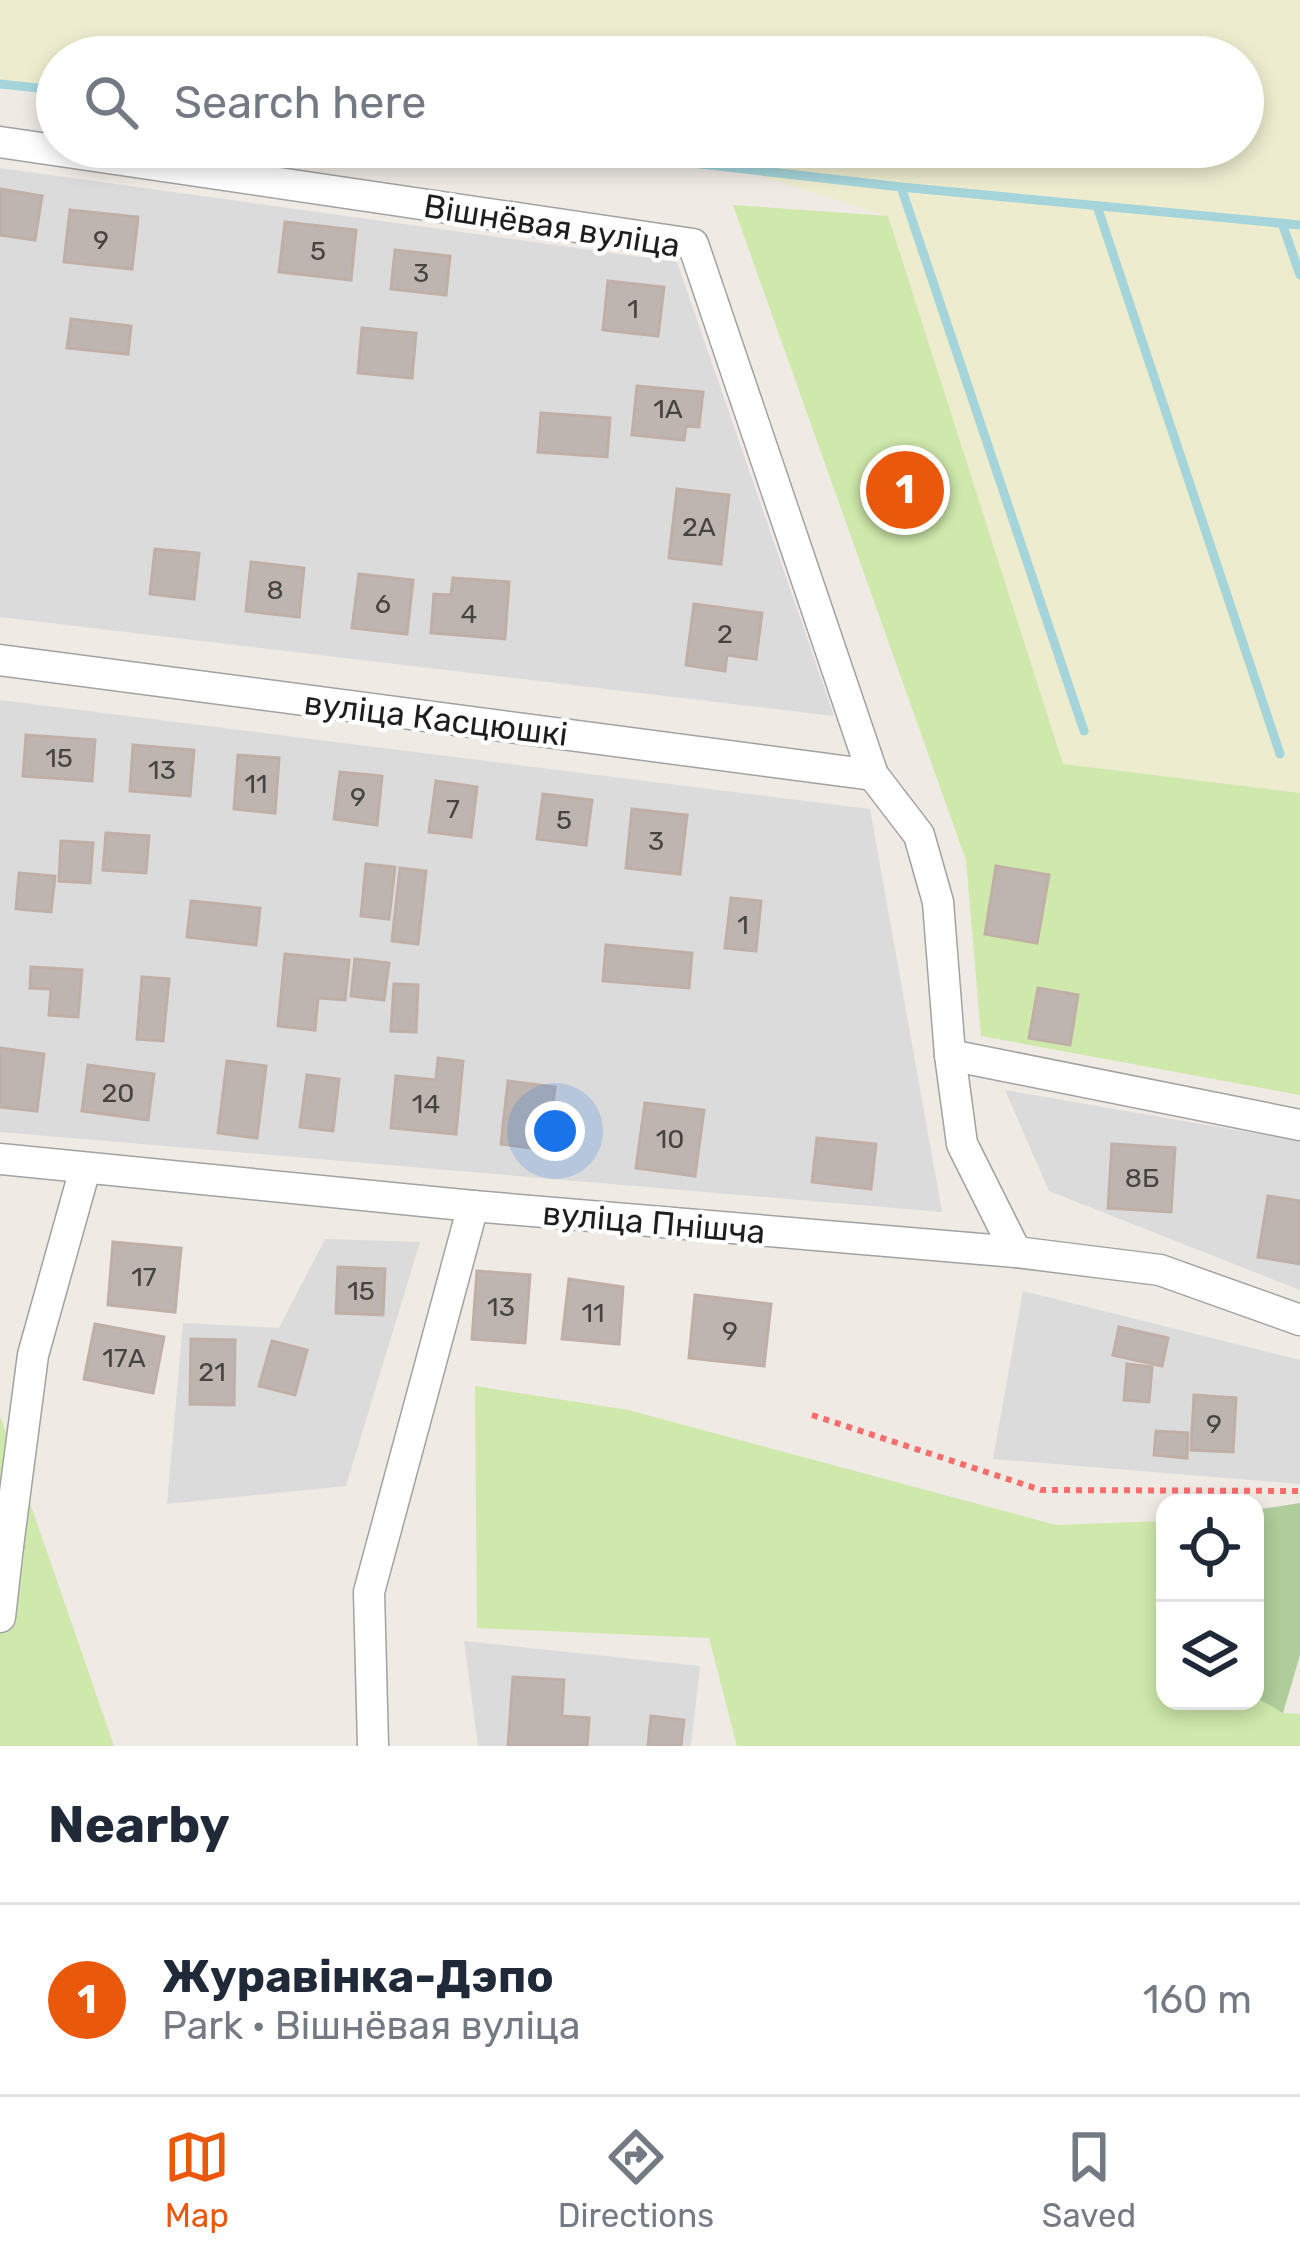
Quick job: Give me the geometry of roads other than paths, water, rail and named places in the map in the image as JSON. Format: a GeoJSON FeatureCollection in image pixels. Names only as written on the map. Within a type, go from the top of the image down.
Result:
{"type":"FeatureCollection","features":[{"type":"Feature","properties":{"kind":"street","name":"Вішнёвая вуліца"},"geometry":{"type":"LineString","coordinates":[[0,142],[36,147]]}},
{"type":"Feature","properties":{"kind":"street","name":"Вішнёвая вуліца"},"geometry":{"type":"LineString","coordinates":[[177,168],[694,244],[873,775]]}},
{"type":"Feature","properties":{"kind":"street","name":"вуліца Касцюшкі"},"geometry":{"type":"LineString","coordinates":[[0,660],[873,775]]}},
{"type":"Feature","properties":{"kind":"street"},"geometry":{"type":"LineString","coordinates":[[873,775],[919,835],[938,902],[962,1144],[1016,1252]]}},
{"type":"Feature","properties":{"kind":"street"},"geometry":{"type":"LineString","coordinates":[[950,1055],[1300,1125]]}},
{"type":"Feature","properties":{"kind":"street","name":"вуліца Пнішча"},"geometry":{"type":"LineString","coordinates":[[0,1159],[473,1206],[1016,1252],[1160,1270],[1300,1320]]}},
{"type":"Feature","properties":{"kind":"street"},"geometry":{"type":"LineString","coordinates":[[0,1617],[4,1546],[33,1355],[86,1169]]}},
{"type":"Feature","properties":{"kind":"street"},"geometry":{"type":"LineString","coordinates":[[373,1746],[369,1592],[473,1206]]}},
{"type":"Feature","properties":{"kind":"waterway"},"geometry":{"type":"LineString","coordinates":[[0,84],[36,88]]}},
{"type":"Feature","properties":{"kind":"waterway"},"geometry":{"type":"LineString","coordinates":[[735,168],[1300,225]]}},
{"type":"Feature","properties":{"kind":"waterway"},"geometry":{"type":"LineString","coordinates":[[901,187],[1084,731]]}},
{"type":"Feature","properties":{"kind":"waterway"},"geometry":{"type":"LineString","coordinates":[[1097,206],[1280,754]]}},
{"type":"Feature","properties":{"kind":"waterway"},"geometry":{"type":"LineString","coordinates":[[1282,223],[1300,275]]}},
{"type":"Feature","properties":{"kind":"place","name":"Журавінка-Дэпо"},"geometry":{"type":"Point","coordinates":[905,490]}}]}
